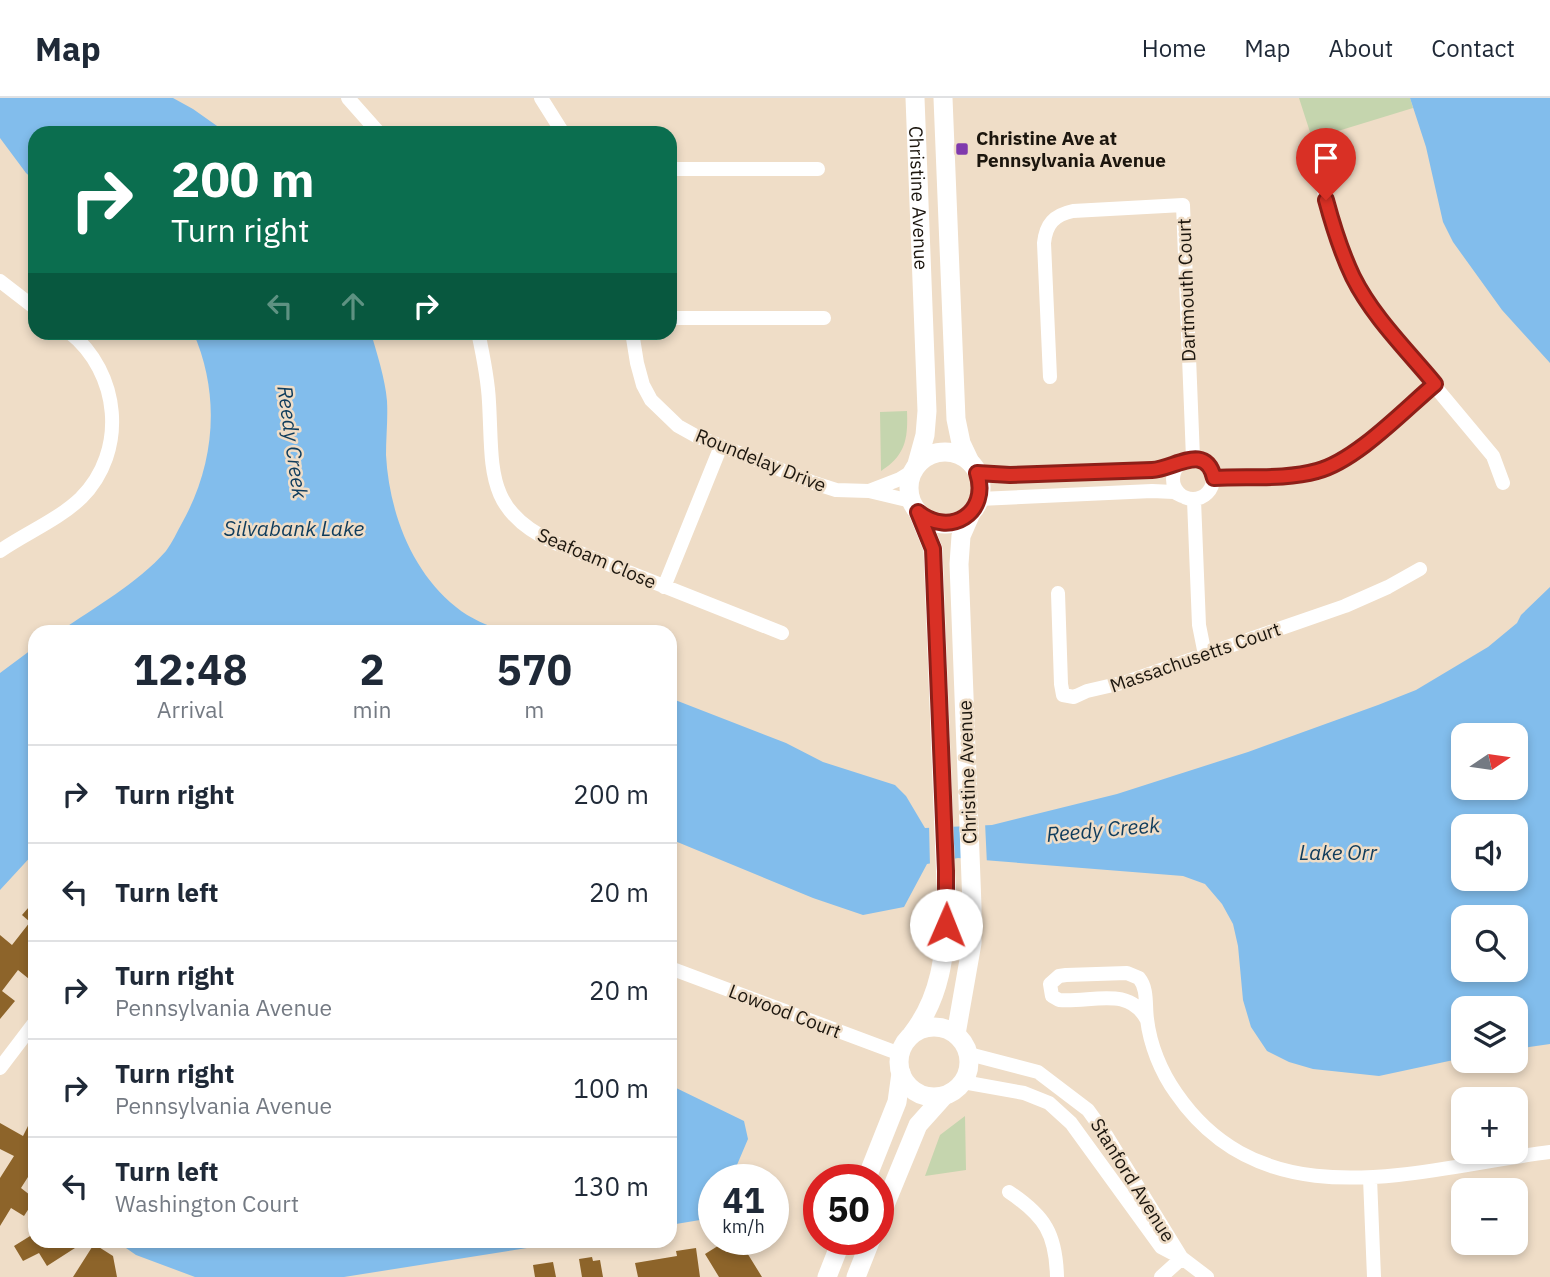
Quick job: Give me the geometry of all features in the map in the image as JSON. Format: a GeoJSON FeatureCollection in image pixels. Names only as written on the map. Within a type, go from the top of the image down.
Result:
{"type":"FeatureCollection","features":[{"type":"Feature","properties":{"kind":"main road","name":"Christine Avenue"},"geometry":{"type":"LineString","coordinates":[[915,98],[927,419],[922,453],[915,468]]}},
{"type":"Feature","properties":{"kind":"main road","name":"Christine Avenue"},"geometry":{"type":"LineString","coordinates":[[943,98],[956,419],[961,443],[973,467]]}},
{"type":"Feature","properties":{"kind":"main road"},"geometry":{"type":"LineString","coordinates":[[937,452],[960,455],[973,467],[980,481],[976,505],[963,519],[952,523],[940,524],[928,520],[915,507],[909,491],[915,468],[926,457],[937,452]]}},
{"type":"Feature","properties":{"kind":"main road","name":"Christine Avenue"},"geometry":{"type":"LineString","coordinates":[[956,1034],[972,943],[959,564],[961,536],[976,505]]}},
{"type":"Feature","properties":{"kind":"main road","name":"Christine Avenue"},"geometry":{"type":"LineString","coordinates":[[912,1034],[924,1018],[938,987],[945,943],[946,871],[933,549],[915,507]]}},
{"type":"Feature","properties":{"kind":"main road"},"geometry":{"type":"LineString","coordinates":[[872,1164],[897,1102],[904,1043],[922,1028],[946,1028],[964,1043],[969,1054],[968,1073],[957,1089],[944,1096],[918,1125],[894,1183]]}},
{"type":"Feature","properties":{"kind":"main road"},"geometry":{"type":"LineString","coordinates":[[901,1064],[907,1084],[916,1092],[927,1096],[944,1096]]}},
{"type":"Feature","properties":{"kind":"main road"},"geometry":{"type":"LineString","coordinates":[[827,1277],[836,1255]]}},
{"type":"Feature","properties":{"kind":"main road"},"geometry":{"type":"LineString","coordinates":[[856,1277],[865,1255]]}},
{"type":"Feature","properties":{"kind":"street"},"geometry":{"type":"LineString","coordinates":[[348,98],[373,126]]}},
{"type":"Feature","properties":{"kind":"street"},"geometry":{"type":"LineString","coordinates":[[541,98],[559,126]]}},
{"type":"Feature","properties":{"kind":"street"},"geometry":{"type":"LineString","coordinates":[[677,169],[818,169]]}},
{"type":"Feature","properties":{"kind":"street"},"geometry":{"type":"LineString","coordinates":[[1322,185],[1340,247],[1353,278],[1392,335],[1493,456],[1503,483]]}},
{"type":"Feature","properties":{"kind":"street","name":"Dartmouth Court"},"geometry":{"type":"LineString","coordinates":[[1050,377],[1044,243],[1045,232],[1051,220],[1073,211],[1183,205],[1186,461]]}},
{"type":"Feature","properties":{"kind":"street"},"geometry":{"type":"LineString","coordinates":[[0,281],[28,303]]}},
{"type":"Feature","properties":{"kind":"street"},"geometry":{"type":"LineString","coordinates":[[677,318],[824,318]]}},
{"type":"Feature","properties":{"kind":"street"},"geometry":{"type":"LineString","coordinates":[[0,551],[65,511],[82,497],[97,477],[108,454],[113,427],[112,402],[105,377],[94,356],[77,340]]}},
{"type":"Feature","properties":{"kind":"street","name":"Seafoam Close"},"geometry":{"type":"LineString","coordinates":[[479,340],[489,400],[492,469],[500,494],[521,522],[537,534],[782,633]]}},
{"type":"Feature","properties":{"kind":"street","name":"Roundelay Drive"},"geometry":{"type":"LineString","coordinates":[[633,340],[643,385],[651,400],[678,426],[814,483],[836,490],[869,491],[915,507]]}},
{"type":"Feature","properties":{"kind":"street"},"geometry":{"type":"LineString","coordinates":[[1214,478],[1306,474],[1336,464],[1361,447],[1435,384]]}},
{"type":"Feature","properties":{"kind":"street"},"geometry":{"type":"LineString","coordinates":[[664,587],[721,446]]}},
{"type":"Feature","properties":{"kind":"street"},"geometry":{"type":"LineString","coordinates":[[973,467],[1010,475],[1152,470],[1164,469],[1186,461],[1205,462],[1214,478],[1206,495],[1188,498],[1174,492],[1152,491],[976,505]]}},
{"type":"Feature","properties":{"kind":"street"},"geometry":{"type":"LineString","coordinates":[[1186,461],[1173,474],[1173,480],[1177,492],[1188,498]]}},
{"type":"Feature","properties":{"kind":"street","name":"Roundelay Drive"},"geometry":{"type":"LineString","coordinates":[[869,491],[900,479],[915,468]]}},
{"type":"Feature","properties":{"kind":"street"},"geometry":{"type":"LineString","coordinates":[[1188,498],[1199,625],[1205,655]]}},
{"type":"Feature","properties":{"kind":"street","name":"Massachusetts Court"},"geometry":{"type":"LineString","coordinates":[[1058,593],[1063,695],[1074,697],[1087,691],[1126,682],[1345,606],[1420,569]]}},
{"type":"Feature","properties":{"kind":"street","name":"Lowood Court"},"geometry":{"type":"LineString","coordinates":[[677,971],[901,1064]]}},
{"type":"Feature","properties":{"kind":"street"},"geometry":{"type":"LineString","coordinates":[[1147,1017],[1125,999],[1059,1000],[1052,996],[1050,984],[1054,979],[1066,975],[1134,974],[1143,982],[1147,1017],[1158,1060],[1166,1077],[1187,1107],[1215,1136],[1260,1163],[1290,1173],[1319,1177],[1370,1178],[1550,1152]]}},
{"type":"Feature","properties":{"kind":"street"},"geometry":{"type":"LineString","coordinates":[[0,1068],[28,1031]]}},
{"type":"Feature","properties":{"kind":"street","name":"Stanford Avenue"},"geometry":{"type":"LineString","coordinates":[[969,1054],[1038,1072],[1088,1110],[1182,1258]]}},
{"type":"Feature","properties":{"kind":"street","name":"Stanford Avenue"},"geometry":{"type":"LineString","coordinates":[[963,1082],[1024,1093],[1049,1103],[1071,1123],[1161,1247],[1182,1258],[1207,1277]]}},
{"type":"Feature","properties":{"kind":"street"},"geometry":{"type":"LineString","coordinates":[[1370,1178],[1374,1277]]}},
{"type":"Feature","properties":{"kind":"street"},"geometry":{"type":"LineString","coordinates":[[1009,1192],[1027,1204],[1044,1222],[1054,1240],[1057,1277]]}},
{"type":"Feature","properties":{"kind":"street"},"geometry":{"type":"LineString","coordinates":[[1161,1277],[1182,1258]]}},
{"type":"Feature","properties":{"kind":"green space"},"geometry":{"type":"Polygon","coordinates":[[[1299,98],[1410,98],[1413,108],[1338,131],[1330,144],[1334,159],[1318,157],[1299,98]]]}},
{"type":"Feature","properties":{"kind":"green space"},"geometry":{"type":"Polygon","coordinates":[[[907,411],[904,445],[896,459],[881,471],[880,412],[907,411]]]}},
{"type":"Feature","properties":{"kind":"green space"},"geometry":{"type":"Polygon","coordinates":[[[965,1116],[966,1170],[925,1176],[940,1135],[965,1116]]]}},
{"type":"Feature","properties":{"kind":"water"},"geometry":{"type":"Polygon","coordinates":[[[0,98],[173,98],[217,126],[28,126],[28,175],[0,138],[0,98]]]}},
{"type":"Feature","properties":{"kind":"water"},"geometry":{"type":"Polygon","coordinates":[[[1410,98],[1550,98],[1550,363],[1502,310],[1453,242],[1443,222],[1426,147],[1410,98]]]}},
{"type":"Feature","properties":{"kind":"water","name":"Silvabank Lake"},"geometry":{"type":"Polygon","coordinates":[[[196,340],[373,340],[386,392],[388,476],[405,538],[426,576],[440,592],[467,615],[488,625],[69,625],[155,563],[170,545],[193,500],[202,477],[210,429],[211,405],[202,356],[196,340]]]}},
{"type":"Feature","properties":{"kind":"water","name":"Lake Orr"},"geometry":{"type":"Polygon","coordinates":[[[1550,587],[1550,1044],[1528,1047],[1528,996],[1451,996],[1451,1061],[1379,1076],[1313,1069],[1289,1062],[1267,1051],[1251,1027],[1243,1000],[1233,924],[1222,904],[1205,884],[1183,876],[958,858],[927,864],[904,907],[863,915],[813,898],[677,842],[677,701],[786,743],[823,762],[895,785],[906,796],[925,828],[992,825],[1117,794],[1248,752],[1416,690],[1488,647],[1517,623],[1521,615],[1550,587]]]}},
{"type":"Feature","properties":{"kind":"water"},"geometry":{"type":"Polygon","coordinates":[[[28,652],[28,860],[0,890],[0,673],[28,652]]]}},
{"type":"Feature","properties":{"kind":"water"},"geometry":{"type":"Polygon","coordinates":[[[677,1088],[744,1121],[748,1139],[737,1164],[698,1164],[698,1220],[677,1224],[677,1088]]]}},
{"type":"Feature","properties":{"kind":"water"},"geometry":{"type":"Polygon","coordinates":[[[126,1248],[527,1248],[344,1277],[195,1277],[136,1255],[126,1248]]]}},
{"type":"Feature","properties":{"kind":"pier"},"geometry":{"type":"Polygon","coordinates":[[[985,822],[987,865],[963,862],[960,823],[985,822]]]}},
{"type":"Feature","properties":{"kind":"pier"},"geometry":{"type":"Polygon","coordinates":[[[953,823],[955,863],[930,867],[929,824],[953,823]]]}},
{"type":"Feature","properties":{"kind":"building"},"geometry":{"type":"Polygon","coordinates":[[[28,908],[28,920],[22,915],[28,908]]]}},
{"type":"Feature","properties":{"kind":"building"},"geometry":{"type":"Polygon","coordinates":[[[28,925],[28,978],[18,970],[2,991],[15,1001],[0,1019],[0,935],[12,945],[28,925]]]}},
{"type":"Feature","properties":{"kind":"building"},"geometry":{"type":"Polygon","coordinates":[[[0,1123],[23,1136],[28,1126],[28,1177],[21,1188],[28,1194],[28,1210],[24,1216],[11,1208],[0,1226],[0,1178],[14,1156],[0,1149],[0,1123]]]}},
{"type":"Feature","properties":{"kind":"building"},"geometry":{"type":"Polygon","coordinates":[[[28,1237],[28,1248],[75,1248],[47,1266],[39,1253],[23,1261],[14,1246],[28,1237]]]}},
{"type":"Feature","properties":{"kind":"building"},"geometry":{"type":"Polygon","coordinates":[[[91,1248],[100,1248],[113,1256],[117,1277],[73,1277],[91,1248]]]}},
{"type":"Feature","properties":{"kind":"building"},"geometry":{"type":"Polygon","coordinates":[[[696,1248],[700,1277],[638,1277],[635,1263],[677,1256],[676,1251],[696,1248]]]}},
{"type":"Feature","properties":{"kind":"building"},"geometry":{"type":"Polygon","coordinates":[[[706,1255],[748,1255],[762,1277],[719,1277],[706,1255]]]}},
{"type":"Feature","properties":{"kind":"building"},"geometry":{"type":"Polygon","coordinates":[[[592,1257],[593,1261],[600,1260],[603,1277],[582,1277],[579,1259],[592,1257]]]}},
{"type":"Feature","properties":{"kind":"building"},"geometry":{"type":"Polygon","coordinates":[[[553,1262],[556,1277],[535,1277],[533,1265],[553,1262]]]}},
{"type":"Feature","properties":{"kind":"place","name":"Christine Ave at Pennsylvania Avenue"},"geometry":{"type":"Point","coordinates":[962,149]}},
{"type":"Feature","properties":{"kind":"route"},"geometry":{"type":"LineString","coordinates":[[946,925],[933,549],[929,533],[918,512],[928,520],[940,524],[963,519],[979,499],[981,490],[977,473],[1010,475],[1152,470],[1164,469],[1192,458],[1205,462],[1214,478],[1306,474],[1336,464],[1361,447],[1435,384],[1392,335],[1353,278],[1340,247],[1326,200]]}},
{"type":"Feature","properties":{"kind":"water label","name":"Reedy Creek"},"geometry":{"type":"Point","coordinates":[292,442]}},
{"type":"Feature","properties":{"kind":"water label","name":"Reedy Creek"},"geometry":{"type":"Point","coordinates":[1103,830]}}]}
